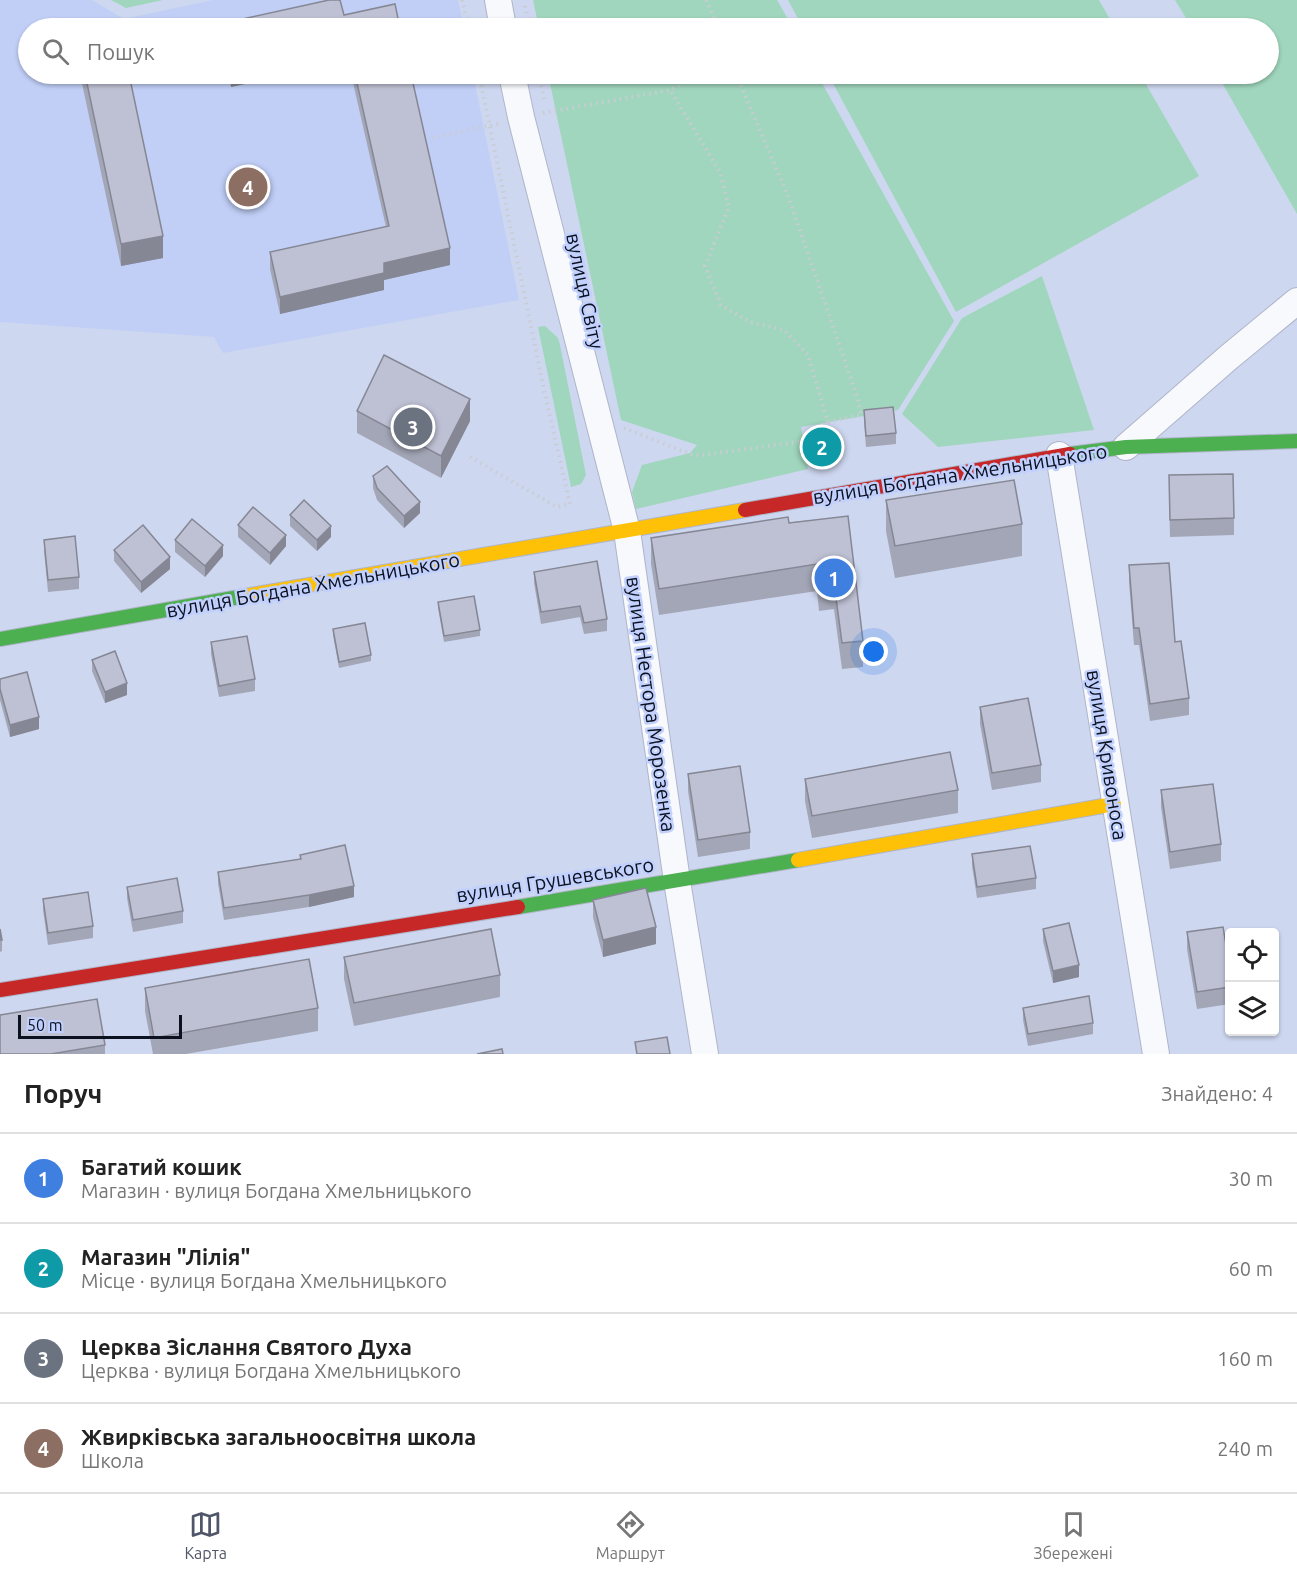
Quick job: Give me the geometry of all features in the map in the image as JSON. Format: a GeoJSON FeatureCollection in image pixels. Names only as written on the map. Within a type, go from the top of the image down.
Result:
{"type":"FeatureCollection","features":[{"type":"Feature","properties":{"kind":"street"},"geometry":{"type":"LineString","coordinates":[[498,0],[501,18]]}},
{"type":"Feature","properties":{"kind":"street"},"geometry":{"type":"LineString","coordinates":[[514,84],[520,117],[627,531]]}},
{"type":"Feature","properties":{"kind":"street"},"geometry":{"type":"LineString","coordinates":[[1126,447],[1297,301]]}},
{"type":"Feature","properties":{"kind":"street","name":"вулиця Богдана Хмельницького"},"geometry":{"type":"LineString","coordinates":[[0,639],[1059,455],[1126,447],[1297,441]]}},
{"type":"Feature","properties":{"kind":"street","name":"вулиця Кривоноса"},"geometry":{"type":"LineString","coordinates":[[1059,455],[1156,1054]]}},
{"type":"Feature","properties":{"kind":"street","name":"вулиця Нестора Морозенка"},"geometry":{"type":"LineString","coordinates":[[627,531],[677,881],[705,1054]]}},
{"type":"Feature","properties":{"kind":"street","name":"вулиця Грушевського"},"geometry":{"type":"LineString","coordinates":[[0,990],[677,881],[1114,804]]}},
{"type":"Feature","properties":{"kind":"path"},"geometry":{"type":"LineString","coordinates":[[462,0],[466,18]]}},
{"type":"Feature","properties":{"kind":"path"},"geometry":{"type":"LineString","coordinates":[[524,0],[528,18]]}},
{"type":"Feature","properties":{"kind":"path"},"geometry":{"type":"LineString","coordinates":[[706,0],[714,18]]}},
{"type":"Feature","properties":{"kind":"path"},"geometry":{"type":"LineString","coordinates":[[470,457],[557,507],[570,504],[544,390],[481,84]]}},
{"type":"Feature","properties":{"kind":"path"},"geometry":{"type":"LineString","coordinates":[[540,84],[549,124]]}},
{"type":"Feature","properties":{"kind":"path"},"geometry":{"type":"LineString","coordinates":[[623,98],[670,90],[680,84]]}},
{"type":"Feature","properties":{"kind":"path"},"geometry":{"type":"LineString","coordinates":[[623,428],[695,456],[805,441],[828,422],[861,416],[858,399],[788,196],[740,84]]}},
{"type":"Feature","properties":{"kind":"path"},"geometry":{"type":"LineString","coordinates":[[670,90],[720,172],[729,207],[705,266],[721,305],[750,322],[784,330],[808,355],[828,422]]}},
{"type":"Feature","properties":{"kind":"shaded area"},"geometry":{"type":"Polygon","coordinates":[[[0,0],[92,0],[122,18],[18,18],[18,84],[475,84],[519,300],[223,353],[214,337],[0,322],[0,0]]]}},
{"type":"Feature","properties":{"kind":"shaded area"},"geometry":{"type":"Polygon","coordinates":[[[213,0],[458,0],[462,18],[129,18],[213,0]]]}},
{"type":"Feature","properties":{"kind":"green space"},"geometry":{"type":"Polygon","coordinates":[[[111,0],[163,0],[126,8],[111,0]]]}},
{"type":"Feature","properties":{"kind":"green space"},"geometry":{"type":"Polygon","coordinates":[[[533,0],[777,0],[787,18],[537,18],[533,0]]]}},
{"type":"Feature","properties":{"kind":"green space"},"geometry":{"type":"Polygon","coordinates":[[[788,0],[1099,0],[1109,18],[798,18],[788,0]]]}},
{"type":"Feature","properties":{"kind":"green space"},"geometry":{"type":"Polygon","coordinates":[[[1175,0],[1297,0],[1297,214],[1223,84],[1279,84],[1279,18],[1186,18],[1175,0]]]}},
{"type":"Feature","properties":{"kind":"green space"},"geometry":{"type":"Polygon","coordinates":[[[550,84],[823,84],[954,321],[898,410],[801,427],[808,469],[636,509],[632,492],[642,465],[690,453],[697,445],[621,420],[550,84]]]}},
{"type":"Feature","properties":{"kind":"green space"},"geometry":{"type":"Polygon","coordinates":[[[833,84],[1146,84],[1199,176],[956,312],[833,84]]]}},
{"type":"Feature","properties":{"kind":"green space"},"geometry":{"type":"Polygon","coordinates":[[[1042,276],[1094,430],[938,447],[902,414],[962,318],[1042,276]]]}},
{"type":"Feature","properties":{"kind":"green space"},"geometry":{"type":"Polygon","coordinates":[[[545,326],[558,338],[560,345],[586,475],[581,484],[571,487],[538,327],[545,326]]]}},
{"type":"Feature","properties":{"kind":"building"},"geometry":{"type":"Polygon","coordinates":[[[329,0],[340,0],[344,15],[395,4],[398,18],[247,18],[329,0]]]}},
{"type":"Feature","properties":{"kind":"building"},"geometry":{"type":"Polygon","coordinates":[[[87,84],[131,84],[163,236],[121,244],[87,84]]]}},
{"type":"Feature","properties":{"kind":"building"},"geometry":{"type":"Polygon","coordinates":[[[357,84],[413,84],[450,248],[384,263],[384,273],[280,297],[270,252],[389,226],[357,84]]]}},
{"type":"Feature","properties":{"kind":"building"},"geometry":{"type":"Polygon","coordinates":[[[384,355],[470,399],[441,456],[357,411],[384,355]]]}},
{"type":"Feature","properties":{"kind":"building"},"geometry":{"type":"Polygon","coordinates":[[[893,407],[896,433],[866,436],[864,410],[893,407]]]}},
{"type":"Feature","properties":{"kind":"building"},"geometry":{"type":"Polygon","coordinates":[[[387,466],[420,502],[404,516],[377,488],[373,476],[387,466]]]}},
{"type":"Feature","properties":{"kind":"building"},"geometry":{"type":"Polygon","coordinates":[[[1233,474],[1234,518],[1170,520],[1169,475],[1233,474]]]}},
{"type":"Feature","properties":{"kind":"building"},"geometry":{"type":"Polygon","coordinates":[[[1014,480],[1022,524],[895,546],[886,500],[1014,480]]]}},
{"type":"Feature","properties":{"kind":"building"},"geometry":{"type":"Polygon","coordinates":[[[304,500],[331,526],[317,540],[290,515],[304,500]]]}},
{"type":"Feature","properties":{"kind":"building"},"geometry":{"type":"Polygon","coordinates":[[[253,507],[286,535],[270,553],[238,525],[253,507]]]}},
{"type":"Feature","properties":{"kind":"building"},"geometry":{"type":"Polygon","coordinates":[[[848,516],[863,641],[842,643],[834,583],[819,584],[817,564],[659,589],[651,538],[788,517],[789,523],[848,516]]]}},
{"type":"Feature","properties":{"kind":"building"},"geometry":{"type":"Polygon","coordinates":[[[192,519],[223,545],[205,566],[175,540],[192,519]]]}},
{"type":"Feature","properties":{"kind":"building"},"geometry":{"type":"Polygon","coordinates":[[[143,525],[170,557],[141,582],[114,550],[143,525]]]}},
{"type":"Feature","properties":{"kind":"building"},"geometry":{"type":"Polygon","coordinates":[[[75,536],[79,577],[48,580],[44,540],[75,536]]]}},
{"type":"Feature","properties":{"kind":"building"},"geometry":{"type":"Polygon","coordinates":[[[597,561],[607,619],[584,623],[580,606],[541,612],[534,572],[597,561]]]}},
{"type":"Feature","properties":{"kind":"building"},"geometry":{"type":"Polygon","coordinates":[[[1169,563],[1175,642],[1181,641],[1189,698],[1150,704],[1139,628],[1134,628],[1129,565],[1169,563]]]}},
{"type":"Feature","properties":{"kind":"building"},"geometry":{"type":"Polygon","coordinates":[[[474,596],[480,630],[444,636],[438,602],[474,596]]]}},
{"type":"Feature","properties":{"kind":"building"},"geometry":{"type":"Polygon","coordinates":[[[365,623],[371,655],[339,662],[333,629],[365,623]]]}},
{"type":"Feature","properties":{"kind":"building"},"geometry":{"type":"Polygon","coordinates":[[[247,636],[255,679],[219,686],[211,642],[247,636]]]}},
{"type":"Feature","properties":{"kind":"building"},"geometry":{"type":"Polygon","coordinates":[[[115,651],[127,683],[105,692],[92,660],[115,651]]]}},
{"type":"Feature","properties":{"kind":"building"},"geometry":{"type":"Polygon","coordinates":[[[27,672],[39,717],[10,725],[0,689],[0,679],[27,672]]]}},
{"type":"Feature","properties":{"kind":"building"},"geometry":{"type":"Polygon","coordinates":[[[1028,698],[1041,765],[992,773],[980,707],[1028,698]]]}},
{"type":"Feature","properties":{"kind":"building"},"geometry":{"type":"Polygon","coordinates":[[[950,752],[958,790],[812,816],[805,779],[950,752]]]}},
{"type":"Feature","properties":{"kind":"building"},"geometry":{"type":"Polygon","coordinates":[[[740,766],[750,832],[698,840],[688,774],[740,766]]]}},
{"type":"Feature","properties":{"kind":"building"},"geometry":{"type":"Polygon","coordinates":[[[1213,784],[1221,844],[1170,852],[1161,790],[1213,784]]]}},
{"type":"Feature","properties":{"kind":"building"},"geometry":{"type":"Polygon","coordinates":[[[345,845],[354,886],[224,908],[218,872],[301,859],[300,855],[345,845]]]}},
{"type":"Feature","properties":{"kind":"building"},"geometry":{"type":"Polygon","coordinates":[[[1030,846],[1036,878],[977,887],[972,854],[1030,846]]]}},
{"type":"Feature","properties":{"kind":"building"},"geometry":{"type":"Polygon","coordinates":[[[177,878],[183,911],[133,920],[127,887],[177,878]]]}},
{"type":"Feature","properties":{"kind":"building"},"geometry":{"type":"Polygon","coordinates":[[[646,888],[656,927],[603,940],[593,900],[646,888]]]}},
{"type":"Feature","properties":{"kind":"building"},"geometry":{"type":"Polygon","coordinates":[[[88,892],[93,926],[48,933],[43,899],[88,892]]]}},
{"type":"Feature","properties":{"kind":"building"},"geometry":{"type":"Polygon","coordinates":[[[1069,923],[1079,965],[1053,971],[1043,929],[1069,923]]]}},
{"type":"Feature","properties":{"kind":"building"},"geometry":{"type":"Polygon","coordinates":[[[1223,927],[1225,988],[1197,992],[1187,932],[1223,927]]]}},
{"type":"Feature","properties":{"kind":"building"},"geometry":{"type":"Polygon","coordinates":[[[491,929],[500,975],[354,1003],[344,957],[491,929]]]}},
{"type":"Feature","properties":{"kind":"building"},"geometry":{"type":"Polygon","coordinates":[[[309,959],[318,1008],[154,1038],[145,988],[309,959]]]}},
{"type":"Feature","properties":{"kind":"building"},"geometry":{"type":"Polygon","coordinates":[[[1089,996],[1093,1023],[1028,1034],[1023,1008],[1089,996]]]}},
{"type":"Feature","properties":{"kind":"building"},"geometry":{"type":"Polygon","coordinates":[[[97,999],[105,1045],[51,1054],[0,1054],[0,1015],[97,999]]]}},
{"type":"Feature","properties":{"kind":"building"},"geometry":{"type":"Polygon","coordinates":[[[667,1037],[670,1054],[637,1054],[635,1042],[667,1037]]]}},
{"type":"Feature","properties":{"kind":"building"},"geometry":{"type":"Polygon","coordinates":[[[502,1049],[503,1054],[477,1054],[502,1049]]]}},
{"type":"Feature","properties":{"kind":"traffic: fast"},"geometry":{"type":"LineString","coordinates":[[1070,454],[1126,447],[1297,441]]}},
{"type":"Feature","properties":{"kind":"traffic: fast"},"geometry":{"type":"LineString","coordinates":[[0,639],[245,596]]}},
{"type":"Feature","properties":{"kind":"traffic: fast"},"geometry":{"type":"LineString","coordinates":[[518,907],[798,860]]}},
{"type":"Feature","properties":{"kind":"traffic: slow"},"geometry":{"type":"LineString","coordinates":[[245,596],[745,510]]}},
{"type":"Feature","properties":{"kind":"traffic: slow"},"geometry":{"type":"LineString","coordinates":[[798,860],[1114,804]]}},
{"type":"Feature","properties":{"kind":"traffic: jam"},"geometry":{"type":"LineString","coordinates":[[745,510],[1070,454]]}},
{"type":"Feature","properties":{"kind":"traffic: jam"},"geometry":{"type":"LineString","coordinates":[[0,990],[518,907]]}},
{"type":"Feature","properties":{"kind":"place","name":"Жвирківська загальноосвітня школа"},"geometry":{"type":"Point","coordinates":[248,187]}},
{"type":"Feature","properties":{"kind":"place","name":"Церква Зіслання Святого Духа"},"geometry":{"type":"Point","coordinates":[413,427]}},
{"type":"Feature","properties":{"kind":"place","name":"Магазин \"Лілія\""},"geometry":{"type":"Point","coordinates":[822,447]}},
{"type":"Feature","properties":{"kind":"place","name":"Багатий кошик"},"geometry":{"type":"Point","coordinates":[834,578]}}]}
